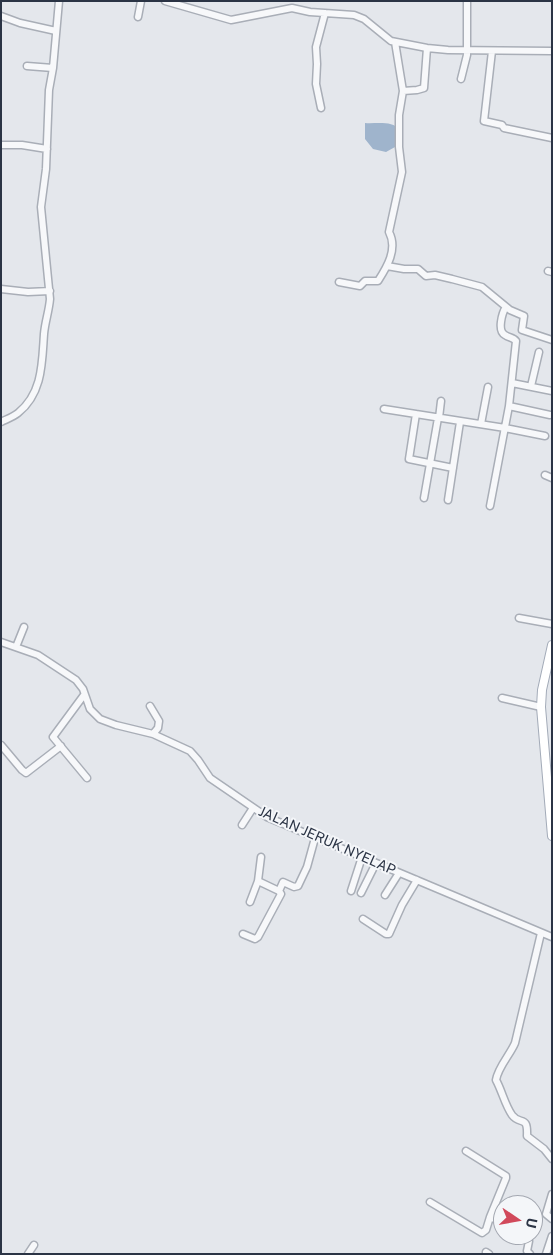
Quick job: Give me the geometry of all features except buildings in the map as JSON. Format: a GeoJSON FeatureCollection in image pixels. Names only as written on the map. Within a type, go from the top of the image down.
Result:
{"type":"FeatureCollection","features":[{"type":"Feature","properties":{"kind":"main road"},"geometry":{"type":"LineString","coordinates":[[552,646],[542,690],[541,707],[552,836]]}},
{"type":"Feature","properties":{"kind":"street"},"geometry":{"type":"LineString","coordinates":[[1,422],[23,408],[33,395],[42,369],[50,291],[42,207],[47,149],[49,90],[60,1]]}},
{"type":"Feature","properties":{"kind":"street"},"geometry":{"type":"LineString","coordinates":[[138,17],[140,1]]}},
{"type":"Feature","properties":{"kind":"street"},"geometry":{"type":"LineString","coordinates":[[165,1],[231,20],[288,8],[358,16],[381,34],[395,42],[427,48],[552,51]]}},
{"type":"Feature","properties":{"kind":"street"},"geometry":{"type":"LineString","coordinates":[[461,79],[467,50],[467,1]]}},
{"type":"Feature","properties":{"kind":"street"},"geometry":{"type":"LineString","coordinates":[[321,108],[316,84],[318,64],[316,49],[325,13]]}},
{"type":"Feature","properties":{"kind":"street"},"geometry":{"type":"LineString","coordinates":[[1,16],[20,23],[56,31]]}},
{"type":"Feature","properties":{"kind":"street"},"geometry":{"type":"LineString","coordinates":[[339,282],[360,286],[365,281],[378,281],[390,261],[392,236],[389,232],[402,166],[399,147],[399,115],[402,91],[395,42]]}},
{"type":"Feature","properties":{"kind":"street"},"geometry":{"type":"LineString","coordinates":[[402,91],[421,90],[424,88],[427,48]]}},
{"type":"Feature","properties":{"kind":"street"},"geometry":{"type":"LineString","coordinates":[[492,51],[484,121],[502,125],[504,128],[525,134],[552,138]]}},
{"type":"Feature","properties":{"kind":"street"},"geometry":{"type":"LineString","coordinates":[[27,66],[53,68]]}},
{"type":"Feature","properties":{"kind":"street"},"geometry":{"type":"LineString","coordinates":[[1,145],[22,145],[47,149]]}},
{"type":"Feature","properties":{"kind":"street"},"geometry":{"type":"LineString","coordinates":[[387,266],[418,269],[426,276],[436,275],[482,287],[514,313],[524,316],[522,330],[552,340]]}},
{"type":"Feature","properties":{"kind":"street"},"geometry":{"type":"LineString","coordinates":[[1,289],[28,292],[50,291]]}},
{"type":"Feature","properties":{"kind":"street"},"geometry":{"type":"LineString","coordinates":[[490,506],[509,406],[516,341],[515,338],[503,335],[502,332],[502,314],[506,307]]}},
{"type":"Feature","properties":{"kind":"street"},"geometry":{"type":"LineString","coordinates":[[531,386],[538,352]]}},
{"type":"Feature","properties":{"kind":"street"},"geometry":{"type":"LineString","coordinates":[[512,383],[552,391]]}},
{"type":"Feature","properties":{"kind":"street"},"geometry":{"type":"LineString","coordinates":[[481,424],[488,387]]}},
{"type":"Feature","properties":{"kind":"street"},"geometry":{"type":"LineString","coordinates":[[424,498],[441,401]]}},
{"type":"Feature","properties":{"kind":"street"},"geometry":{"type":"LineString","coordinates":[[509,406],[550,414]]}},
{"type":"Feature","properties":{"kind":"street"},"geometry":{"type":"LineString","coordinates":[[384,409],[545,436]]}},
{"type":"Feature","properties":{"kind":"street"},"geometry":{"type":"LineString","coordinates":[[416,414],[409,458],[413,461],[453,468]]}},
{"type":"Feature","properties":{"kind":"street"},"geometry":{"type":"LineString","coordinates":[[448,500],[460,422]]}},
{"type":"Feature","properties":{"kind":"street"},"geometry":{"type":"LineString","coordinates":[[544,475],[552,478]]}},
{"type":"Feature","properties":{"kind":"street"},"geometry":{"type":"LineString","coordinates":[[519,618],[552,624]]}},
{"type":"Feature","properties":{"kind":"street"},"geometry":{"type":"LineString","coordinates":[[16,647],[24,627]]}},
{"type":"Feature","properties":{"kind":"street","name":"JALAN JERUK NYELAP"},"geometry":{"type":"LineString","coordinates":[[1,642],[38,655],[79,683],[90,709],[100,719],[153,734],[190,751],[210,778],[266,817],[552,937]]}},
{"type":"Feature","properties":{"kind":"street"},"geometry":{"type":"LineString","coordinates":[[84,694],[54,733],[54,738],[86,778]]}},
{"type":"Feature","properties":{"kind":"street"},"geometry":{"type":"LineString","coordinates":[[502,698],[541,707]]}},
{"type":"Feature","properties":{"kind":"street"},"geometry":{"type":"LineString","coordinates":[[150,706],[159,721],[158,728],[153,734]]}},
{"type":"Feature","properties":{"kind":"street"},"geometry":{"type":"LineString","coordinates":[[1,744],[26,773],[61,746]]}},
{"type":"Feature","properties":{"kind":"street"},"geometry":{"type":"LineString","coordinates":[[242,825],[253,808]]}},
{"type":"Feature","properties":{"kind":"street"},"geometry":{"type":"LineString","coordinates":[[243,934],[257,939],[281,894],[279,892],[283,882],[294,887],[298,886],[307,867],[314,838]]}},
{"type":"Feature","properties":{"kind":"street"},"geometry":{"type":"LineString","coordinates":[[250,902],[258,881],[261,857]]}},
{"type":"Feature","properties":{"kind":"street"},"geometry":{"type":"LineString","coordinates":[[351,892],[362,857]]}},
{"type":"Feature","properties":{"kind":"street"},"geometry":{"type":"LineString","coordinates":[[360,892],[376,863]]}},
{"type":"Feature","properties":{"kind":"street"},"geometry":{"type":"LineString","coordinates":[[385,895],[399,873]]}},
{"type":"Feature","properties":{"kind":"street"},"geometry":{"type":"LineString","coordinates":[[363,919],[388,934],[417,880]]}},
{"type":"Feature","properties":{"kind":"street"},"geometry":{"type":"LineString","coordinates":[[258,881],[279,892]]}},
{"type":"Feature","properties":{"kind":"street"},"geometry":{"type":"LineString","coordinates":[[541,933],[515,1043],[496,1080],[513,1116],[526,1124],[528,1137],[544,1149],[552,1159]]}},
{"type":"Feature","properties":{"kind":"street"},"geometry":{"type":"LineString","coordinates":[[430,1202],[482,1233],[486,1230],[507,1176],[466,1151]]}},
{"type":"Feature","properties":{"kind":"street"},"geometry":{"type":"LineString","coordinates":[[552,1194],[546,1214],[552,1219]]}},
{"type":"Feature","properties":{"kind":"street"},"geometry":{"type":"LineString","coordinates":[[546,1254],[552,1236]]}},
{"type":"Feature","properties":{"kind":"street"},"geometry":{"type":"LineString","coordinates":[[28,1254],[34,1245]]}},
{"type":"Feature","properties":{"kind":"water"},"geometry":{"type":"Polygon","coordinates":[[[365,123],[384,123],[396,127],[399,130],[395,147],[386,152],[373,149],[365,139],[365,123]]]}}]}
